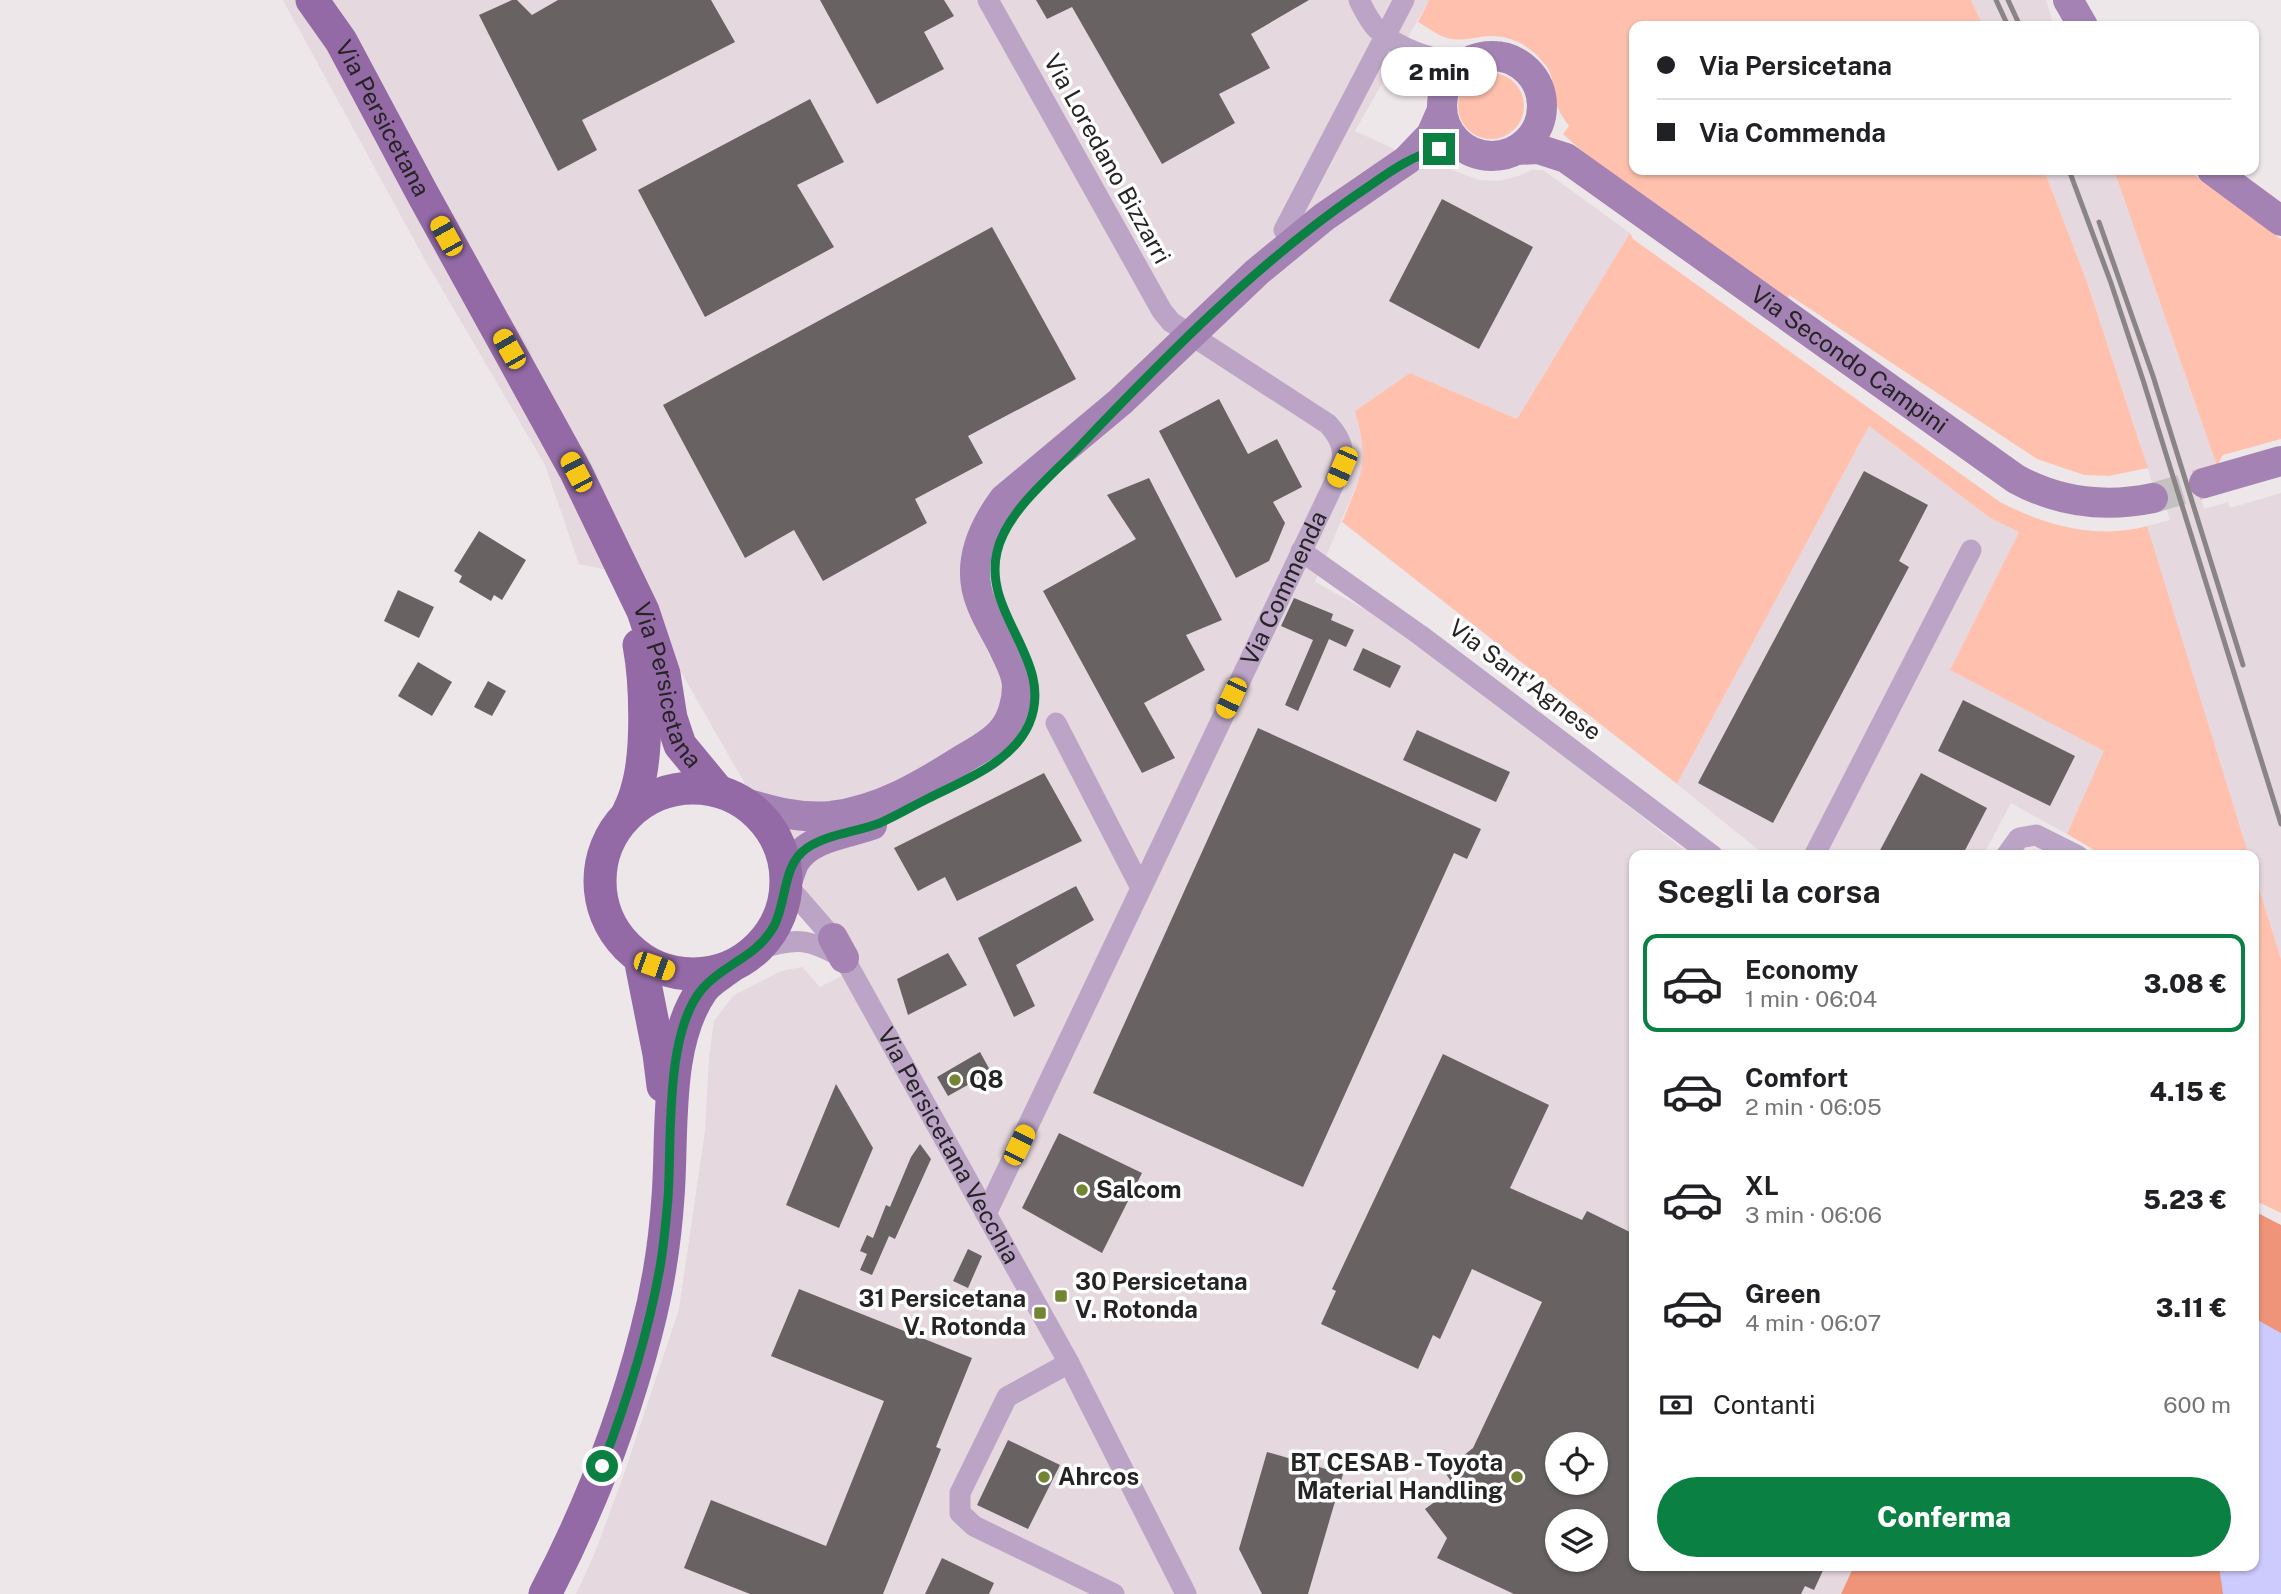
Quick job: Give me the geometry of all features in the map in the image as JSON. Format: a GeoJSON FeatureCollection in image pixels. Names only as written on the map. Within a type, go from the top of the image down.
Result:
{"type":"FeatureCollection","features":[{"type":"Feature","properties":{"kind":"main road","name":"Via Persicetana"},"geometry":{"type":"LineString","coordinates":[[312,0],[341,41],[576,472],[643,611],[664,674],[671,718],[680,745],[730,797]]}},
{"type":"Feature","properties":{"kind":"main road","name":"Via Persicetana"},"geometry":{"type":"LineString","coordinates":[[625,574],[641,655],[644,715],[638,787],[627,815]]}},
{"type":"Feature","properties":{"kind":"main road"},"geometry":{"type":"LineString","coordinates":[[545,1594],[592,1492],[621,1414],[646,1332],[661,1265],[668,1195],[669,1134],[678,1054],[691,1008],[703,988],[743,959],[768,936],[778,920],[784,902],[785,868],[775,837],[761,817],[730,797],[698,788],[660,794],[643,803],[618,826],[607,846],[601,867],[601,897],[619,938],[640,958],[654,966],[684,974],[700,974],[743,959]]}},
{"type":"Feature","properties":{"kind":"main road"},"geometry":{"type":"LineString","coordinates":[[640,958],[659,1054],[669,1134]]}},
{"type":"Feature","properties":{"kind":"street","name":"Via Loredano Bizzarri"},"geometry":{"type":"LineString","coordinates":[[988,0],[1162,311],[1171,323],[1190,335]]}},
{"type":"Feature","properties":{"kind":"street"},"geometry":{"type":"LineString","coordinates":[[1359,0],[1374,26],[1420,55],[1441,61],[1466,63]]}},
{"type":"Feature","properties":{"kind":"street"},"geometry":{"type":"LineString","coordinates":[[1284,230],[1404,0]]}},
{"type":"Feature","properties":{"kind":"street"},"geometry":{"type":"LineString","coordinates":[[2068,0],[2080,21]]}},
{"type":"Feature","properties":{"kind":"street"},"geometry":{"type":"LineString","coordinates":[[1420,55],[1433,73],[1445,123],[1460,144],[1471,151]]}},
{"type":"Feature","properties":{"kind":"street"},"geometry":{"type":"LineString","coordinates":[[786,884],[795,861],[805,849],[831,837],[885,821],[971,777],[1004,756],[1018,743],[1029,725],[1033,709],[1034,674],[996,590],[994,565],[999,545],[1011,519],[1120,402],[1256,272],[1324,217],[1407,160],[1430,135],[1449,81],[1456,70],[1466,63],[1492,55],[1507,58],[1520,64],[1539,88],[1541,116],[1536,130],[1516,150],[1501,155],[1486,155],[1439,149],[1407,160]]}},
{"type":"Feature","properties":{"kind":"street","name":"Via Secondo Campini"},"geometry":{"type":"LineString","coordinates":[[1542,102],[1549,135],[1566,158]]}},
{"type":"Feature","properties":{"kind":"street","name":"Via Secondo Campini"},"geometry":{"type":"LineString","coordinates":[[1516,150],[1538,149],[1566,158],[2016,479],[2061,499],[2086,503],[2131,503],[2153,498]]}},
{"type":"Feature","properties":{"kind":"street"},"geometry":{"type":"LineString","coordinates":[[2219,175],[2281,221]]}},
{"type":"Feature","properties":{"kind":"street","name":"Via Commenda"},"geometry":{"type":"LineString","coordinates":[[986,1214],[1342,467],[1343,450],[1338,435],[1311,411],[1190,335]]}},
{"type":"Feature","properties":{"kind":"street"},"geometry":{"type":"LineString","coordinates":[[730,797],[787,815],[828,816],[854,812],[895,798],[983,747],[1002,731],[1013,710],[1017,685],[1002,642],[977,592],[975,560],[981,536],[1004,499],[1120,402]]}},
{"type":"Feature","properties":{"kind":"street"},"geometry":{"type":"LineString","coordinates":[[2204,483],[2281,461]]}},
{"type":"Feature","properties":{"kind":"street"},"geometry":{"type":"LineString","coordinates":[[1817,850],[1971,550]]}},
{"type":"Feature","properties":{"kind":"street","name":"Via Sant'Agnese"},"geometry":{"type":"LineString","coordinates":[[1301,551],[1420,635],[1705,850]]}},
{"type":"Feature","properties":{"kind":"street"},"geometry":{"type":"LineString","coordinates":[[1055,723],[1141,888]]}},
{"type":"Feature","properties":{"kind":"street"},"geometry":{"type":"LineString","coordinates":[[2010,850],[2019,838],[2036,835],[2066,850]]}},
{"type":"Feature","properties":{"kind":"street","name":"Via Persicetana Vecchia"},"geometry":{"type":"LineString","coordinates":[[786,884],[839,948],[1069,1363],[1186,1594]]}},
{"type":"Feature","properties":{"kind":"street"},"geometry":{"type":"LineString","coordinates":[[743,959],[789,940],[839,948]]}},
{"type":"Feature","properties":{"kind":"street"},"geometry":{"type":"LineString","coordinates":[[1069,1363],[1007,1397],[960,1493],[960,1513],[974,1526],[1114,1594]]}},
{"type":"Feature","properties":{"kind":"shaded area"},"geometry":{"type":"Polygon","coordinates":[[[283,0],[1429,0],[1355,131],[1435,168],[1445,167],[1479,180],[1499,181],[1532,170],[1543,170],[1630,233],[1517,419],[1410,373],[1356,411],[1365,458],[1360,477],[1315,582],[1381,618],[1684,850],[1629,850],[1629,1571],[1852,1571],[1841,1594],[576,1594],[594,1555],[623,1477],[679,1309],[705,1131],[714,1021],[734,995],[781,971],[802,967],[820,987],[852,971],[625,574],[579,564],[545,465],[425,260],[283,0]]]}},
{"type":"Feature","properties":{"kind":"shaded area"},"geometry":{"type":"Polygon","coordinates":[[[1429,0],[1971,0],[1981,21],[1629,21],[1629,175],[2046,175],[2087,282],[2148,468],[2109,476],[2084,475],[2037,459],[1789,295],[1788,298],[1583,152],[1563,134],[1569,126],[1558,108],[1550,73],[1543,62],[1522,44],[1498,36],[1459,40],[1447,38],[1418,22],[1429,0]]]}},
{"type":"Feature","properties":{"kind":"shaded area"},"geometry":{"type":"Polygon","coordinates":[[[1971,0],[2046,0],[2052,21],[1981,21],[1971,0]]]}},
{"type":"Feature","properties":{"kind":"shaded area"},"geometry":{"type":"Polygon","coordinates":[[[1485,73],[1497,73],[1509,78],[1519,88],[1524,106],[1522,119],[1509,134],[1497,139],[1485,139],[1473,134],[1463,124],[1458,112],[1458,100],[1463,88],[1473,78],[1485,73]]]}},
{"type":"Feature","properties":{"kind":"shaded area"},"geometry":{"type":"Polygon","coordinates":[[[2046,175],[2116,175],[2217,466],[2193,473],[2204,509],[2228,502],[2230,508],[2281,493],[2281,959],[2259,889],[2259,850],[2247,850],[2152,546],[2147,526],[2170,520],[2159,484],[2153,486],[2087,282],[2046,175]]]}},
{"type":"Feature","properties":{"kind":"shaded area"},"geometry":{"type":"Polygon","coordinates":[[[2116,175],[2195,175],[2281,239],[2281,439],[2223,455],[2217,466],[2116,175]]]}},
{"type":"Feature","properties":{"kind":"shaded area"},"geometry":{"type":"Polygon","coordinates":[[[1630,233],[1633,239],[2000,502],[2035,517],[2072,528],[2110,531],[2147,526],[2247,850],[2094,850],[2067,834],[2104,751],[1950,670],[2019,532],[1990,518],[1869,426],[1677,784],[1342,522],[1362,468],[1362,444],[1355,411],[1410,373],[1517,419],[1630,233]]]}},
{"type":"Feature","properties":{"kind":"shaded area"},"geometry":{"type":"Polygon","coordinates":[[[1869,426],[1990,518],[2019,532],[1950,670],[2105,751],[2067,834],[2011,803],[1986,850],[1759,850],[1677,784],[1869,426]]]}},
{"type":"Feature","properties":{"kind":"shaded area"},"geometry":{"type":"Polygon","coordinates":[[[2259,889],[2281,959],[2281,1213],[2259,1202],[2259,889]]]}},
{"type":"Feature","properties":{"kind":"shaded area"},"geometry":{"type":"Polygon","coordinates":[[[2259,1214],[2281,1225],[2281,1594],[1841,1594],[1852,1571],[2259,1571],[2259,1214]]]}},
{"type":"Feature","properties":{"kind":"water"},"geometry":{"type":"Polygon","coordinates":[[[2259,1321],[2281,1333],[2281,1594],[2223,1594],[2220,1571],[2259,1571],[2259,1321]]]}},
{"type":"Feature","properties":{"kind":"building"},"geometry":{"type":"Polygon","coordinates":[[[517,0],[532,15],[558,0],[711,0],[735,42],[582,120],[597,150],[558,171],[479,15],[517,0]]]}},
{"type":"Feature","properties":{"kind":"building"},"geometry":{"type":"Polygon","coordinates":[[[820,0],[944,0],[954,16],[924,32],[944,69],[877,104],[820,0]]]}},
{"type":"Feature","properties":{"kind":"building"},"geometry":{"type":"Polygon","coordinates":[[[1036,0],[1309,0],[1251,34],[1270,68],[1219,94],[1235,123],[1162,164],[1072,7],[1047,19],[1036,0]]]}},
{"type":"Feature","properties":{"kind":"building"},"geometry":{"type":"Polygon","coordinates":[[[810,99],[844,162],[797,185],[834,247],[705,317],[638,190],[810,99]]]}},
{"type":"Feature","properties":{"kind":"building"},"geometry":{"type":"Polygon","coordinates":[[[1442,199],[1533,247],[1479,349],[1389,301],[1442,199]]]}},
{"type":"Feature","properties":{"kind":"building"},"geometry":{"type":"Polygon","coordinates":[[[992,227],[1076,379],[968,436],[983,463],[915,499],[927,523],[823,581],[794,530],[745,558],[663,405],[992,227]]]}},
{"type":"Feature","properties":{"kind":"building"},"geometry":{"type":"Polygon","coordinates":[[[1219,399],[1248,454],[1277,439],[1302,487],[1273,502],[1285,523],[1269,561],[1236,578],[1159,431],[1219,399]]]}},
{"type":"Feature","properties":{"kind":"building"},"geometry":{"type":"Polygon","coordinates":[[[1864,471],[1928,505],[1899,561],[1909,567],[1773,823],[1698,783],[1864,471]]]}},
{"type":"Feature","properties":{"kind":"building"},"geometry":{"type":"Polygon","coordinates":[[[1149,478],[1222,620],[1186,635],[1205,670],[1144,703],[1175,758],[1142,773],[1043,591],[1136,539],[1107,495],[1149,478]]]}},
{"type":"Feature","properties":{"kind":"building"},"geometry":{"type":"Polygon","coordinates":[[[479,531],[526,560],[502,600],[494,595],[491,601],[459,582],[462,576],[454,571],[479,531]]]}},
{"type":"Feature","properties":{"kind":"building"},"geometry":{"type":"Polygon","coordinates":[[[398,590],[434,607],[419,638],[384,621],[398,590]]]}},
{"type":"Feature","properties":{"kind":"building"},"geometry":{"type":"Polygon","coordinates":[[[1294,598],[1333,614],[1331,620],[1354,630],[1346,647],[1329,639],[1298,711],[1285,705],[1313,640],[1281,626],[1294,598]]]}},
{"type":"Feature","properties":{"kind":"building"},"geometry":{"type":"Polygon","coordinates":[[[1363,648],[1401,666],[1390,688],[1353,670],[1363,648]]]}},
{"type":"Feature","properties":{"kind":"building"},"geometry":{"type":"Polygon","coordinates":[[[418,662],[452,682],[432,716],[398,696],[418,662]]]}},
{"type":"Feature","properties":{"kind":"building"},"geometry":{"type":"Polygon","coordinates":[[[488,681],[506,691],[492,716],[474,707],[488,681]]]}},
{"type":"Feature","properties":{"kind":"building"},"geometry":{"type":"Polygon","coordinates":[[[1963,700],[2075,756],[2050,806],[1938,751],[1963,700]]]}},
{"type":"Feature","properties":{"kind":"building"},"geometry":{"type":"Polygon","coordinates":[[[1258,728],[1481,829],[1467,859],[1454,853],[1303,1187],[1093,1093],[1258,728]]]}},
{"type":"Feature","properties":{"kind":"building"},"geometry":{"type":"Polygon","coordinates":[[[1417,730],[1510,772],[1496,802],[1403,760],[1417,730]]]}},
{"type":"Feature","properties":{"kind":"building"},"geometry":{"type":"Polygon","coordinates":[[[1044,773],[1082,841],[957,901],[945,877],[918,891],[894,848],[1044,773]]]}},
{"type":"Feature","properties":{"kind":"building"},"geometry":{"type":"Polygon","coordinates":[[[1921,773],[1987,808],[1965,850],[1880,850],[1921,773]]]}},
{"type":"Feature","properties":{"kind":"building"},"geometry":{"type":"Polygon","coordinates":[[[1076,886],[1094,920],[1016,965],[1035,1006],[1014,1017],[978,938],[1076,886]]]}},
{"type":"Feature","properties":{"kind":"building"},"geometry":{"type":"Polygon","coordinates":[[[948,953],[967,985],[908,1015],[897,979],[948,953]]]}},
{"type":"Feature","properties":{"kind":"building"},"geometry":{"type":"Polygon","coordinates":[[[980,1052],[991,1072],[948,1096],[937,1077],[980,1052]]]}},
{"type":"Feature","properties":{"kind":"building"},"geometry":{"type":"Polygon","coordinates":[[[1443,1054],[1549,1105],[1510,1188],[1582,1220],[1587,1211],[1629,1232],[1629,1571],[1823,1571],[1814,1590],[1805,1586],[1801,1594],[1514,1594],[1437,1558],[1447,1538],[1425,1509],[1455,1487],[1444,1471],[1473,1448],[1542,1302],[1472,1269],[1440,1339],[1433,1335],[1418,1369],[1321,1324],[1336,1291],[1332,1289],[1443,1054]]]}},
{"type":"Feature","properties":{"kind":"building"},"geometry":{"type":"Polygon","coordinates":[[[836,1084],[873,1148],[839,1228],[786,1205],[836,1084]]]}},
{"type":"Feature","properties":{"kind":"building","name":"Salcom"},"geometry":{"type":"Polygon","coordinates":[[[1059,1133],[1142,1173],[1102,1253],[1022,1208],[1059,1133]]]}},
{"type":"Feature","properties":{"kind":"building"},"geometry":{"type":"Polygon","coordinates":[[[920,1144],[931,1159],[895,1239],[889,1236],[872,1275],[860,1270],[867,1254],[860,1251],[867,1235],[873,1238],[886,1205],[890,1207],[911,1157],[920,1144]]]}},
{"type":"Feature","properties":{"kind":"building"},"geometry":{"type":"Polygon","coordinates":[[[968,1249],[982,1256],[968,1288],[953,1281],[968,1249]]]}},
{"type":"Feature","properties":{"kind":"building"},"geometry":{"type":"Polygon","coordinates":[[[799,1289],[972,1358],[936,1447],[941,1449],[883,1594],[750,1594],[684,1568],[711,1500],[826,1546],[884,1401],[771,1356],[799,1289]]]}},
{"type":"Feature","properties":{"kind":"building"},"geometry":{"type":"Polygon","coordinates":[[[1008,1440],[1060,1465],[1028,1529],[977,1505],[1008,1440]]]}},
{"type":"Feature","properties":{"kind":"building"},"geometry":{"type":"Polygon","coordinates":[[[1267,1452],[1343,1474],[1308,1594],[1262,1594],[1239,1549],[1267,1452]]]}},
{"type":"Feature","properties":{"kind":"building"},"geometry":{"type":"Polygon","coordinates":[[[942,1558],[994,1583],[989,1594],[925,1594],[942,1558]]]}},
{"type":"Feature","properties":{"kind":"tunnel"},"geometry":{"type":"LineString","coordinates":[[2153,498],[2204,483]]}},
{"type":"Feature","properties":{"kind":"railway"},"geometry":{"type":"LineString","coordinates":[[1996,0],[2006,21]]}},
{"type":"Feature","properties":{"kind":"railway"},"geometry":{"type":"LineString","coordinates":[[2008,0],[2018,21]]}},
{"type":"Feature","properties":{"kind":"railway"},"geometry":{"type":"LineString","coordinates":[[2071,175],[2143,380],[2281,824]]}},
{"type":"Feature","properties":{"kind":"railway"},"geometry":{"type":"LineString","coordinates":[[2099,222],[2153,376],[2243,665]]}},
{"type":"Feature","properties":{"kind":"place","name":"Q8"},"geometry":{"type":"Point","coordinates":[955,1080]}},
{"type":"Feature","properties":{"kind":"place","name":"Salcom"},"geometry":{"type":"Point","coordinates":[1082,1190]}},
{"type":"Feature","properties":{"kind":"place","name":"30 Persicetana V. Rotonda"},"geometry":{"type":"Point","coordinates":[1061,1296]}},
{"type":"Feature","properties":{"kind":"place","name":"31 Persicetana V. Rotonda"},"geometry":{"type":"Point","coordinates":[1040,1313]}},
{"type":"Feature","properties":{"kind":"place","name":"Ahrcos"},"geometry":{"type":"Point","coordinates":[1044,1477]}},
{"type":"Feature","properties":{"kind":"place","name":"BT CESAB - Toyota Material Handling"},"geometry":{"type":"Point","coordinates":[1517,1477]}},
{"type":"Feature","properties":{"kind":"route"},"geometry":{"type":"LineString","coordinates":[[602,1466],[646,1332],[661,1265],[668,1195],[669,1134],[678,1054],[691,1008],[703,988],[755,950],[768,936],[778,920],[786,884],[795,861],[805,849],[831,837],[885,821],[971,777],[1004,756],[1018,743],[1029,725],[1033,709],[1034,674],[1000,603],[994,578],[996,553],[1011,519],[1120,402],[1256,272],[1324,217],[1407,160],[1439,149]]}}]}
